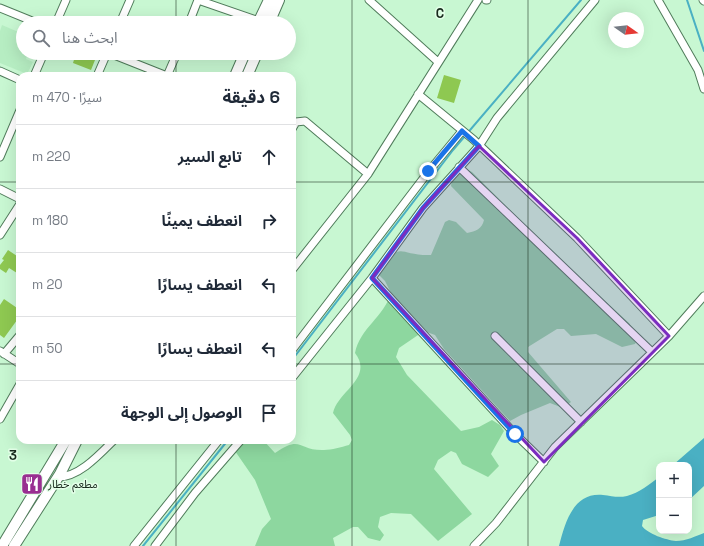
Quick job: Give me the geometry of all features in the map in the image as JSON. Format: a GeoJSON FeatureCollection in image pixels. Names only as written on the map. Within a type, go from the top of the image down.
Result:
{"type":"FeatureCollection","features":[{"type":"Feature","properties":{"kind":"main road"},"geometry":{"type":"LineString","coordinates":[[264,16],[269,0]]}},
{"type":"Feature","properties":{"kind":"main road"},"geometry":{"type":"LineString","coordinates":[[267,16],[279,0]]}},
{"type":"Feature","properties":{"kind":"main road"},"geometry":{"type":"LineString","coordinates":[[237,72],[242,60]]}},
{"type":"Feature","properties":{"kind":"main road"},"geometry":{"type":"LineString","coordinates":[[249,72],[254,60]]}},
{"type":"Feature","properties":{"kind":"main road"},"geometry":{"type":"LineString","coordinates":[[2,546],[64,444]]}},
{"type":"Feature","properties":{"kind":"main road"},"geometry":{"type":"LineString","coordinates":[[14,546],[58,477],[75,444]]}},
{"type":"Feature","properties":{"kind":"main road"},"geometry":{"type":"LineString","coordinates":[[31,498],[41,504]]}},
{"type":"Feature","properties":{"kind":"street"},"geometry":{"type":"LineString","coordinates":[[59,16],[66,0]]}},
{"type":"Feature","properties":{"kind":"street"},"geometry":{"type":"LineString","coordinates":[[123,16],[130,0]]}},
{"type":"Feature","properties":{"kind":"street"},"geometry":{"type":"LineString","coordinates":[[192,16],[198,0],[245,16]]}},
{"type":"Feature","properties":{"kind":"street"},"geometry":{"type":"LineString","coordinates":[[369,0],[438,62]]}},
{"type":"Feature","properties":{"kind":"street"},"geometry":{"type":"LineString","coordinates":[[296,265],[368,174],[478,0]]}},
{"type":"Feature","properties":{"kind":"street"},"geometry":{"type":"LineString","coordinates":[[296,373],[372,278],[406,230],[459,167],[479,146],[497,118],[595,0]]}},
{"type":"Feature","properties":{"kind":"street"},"geometry":{"type":"LineString","coordinates":[[658,0],[698,70],[704,89]]}},
{"type":"Feature","properties":{"kind":"street"},"geometry":{"type":"LineString","coordinates":[[0,8],[20,16]]}},
{"type":"Feature","properties":{"kind":"street"},"geometry":{"type":"LineString","coordinates":[[36,72],[41,60]]}},
{"type":"Feature","properties":{"kind":"street"},"geometry":{"type":"LineString","coordinates":[[99,72],[105,60]]}},
{"type":"Feature","properties":{"kind":"street"},"geometry":{"type":"LineString","coordinates":[[126,60],[157,72]]}},
{"type":"Feature","properties":{"kind":"street"},"geometry":{"type":"LineString","coordinates":[[169,72],[173,60]]}},
{"type":"Feature","properties":{"kind":"street"},"geometry":{"type":"LineString","coordinates":[[0,72],[16,78]]}},
{"type":"Feature","properties":{"kind":"street"},"geometry":{"type":"LineString","coordinates":[[418,94],[474,140],[577,238],[669,336]]}},
{"type":"Feature","properties":{"kind":"street"},"geometry":{"type":"LineString","coordinates":[[0,157],[16,119]]}},
{"type":"Feature","properties":{"kind":"street"},"geometry":{"type":"LineString","coordinates":[[296,122],[306,121],[368,174]]}},
{"type":"Feature","properties":{"kind":"street"},"geometry":{"type":"LineString","coordinates":[[296,345],[428,171],[464,132]]}},
{"type":"Feature","properties":{"kind":"street"},"geometry":{"type":"LineString","coordinates":[[459,167],[652,352]]}},
{"type":"Feature","properties":{"kind":"street"},"geometry":{"type":"LineString","coordinates":[[0,189],[16,197]]}},
{"type":"Feature","properties":{"kind":"street"},"geometry":{"type":"LineString","coordinates":[[0,235],[16,210]]}},
{"type":"Feature","properties":{"kind":"street"},"geometry":{"type":"LineString","coordinates":[[372,278],[515,434],[544,462]]}},
{"type":"Feature","properties":{"kind":"street"},"geometry":{"type":"LineString","coordinates":[[474,546],[496,523],[555,447],[669,336],[704,296]]}},
{"type":"Feature","properties":{"kind":"street"},"geometry":{"type":"LineString","coordinates":[[495,336],[581,422]]}},
{"type":"Feature","properties":{"kind":"street"},"geometry":{"type":"LineString","coordinates":[[16,339],[2,353],[16,362]]}},
{"type":"Feature","properties":{"kind":"street"},"geometry":{"type":"LineString","coordinates":[[0,419],[16,391]]}},
{"type":"Feature","properties":{"kind":"street"},"geometry":{"type":"LineString","coordinates":[[58,477],[66,477],[74,473],[101,453],[110,444]]}},
{"type":"Feature","properties":{"kind":"street"},"geometry":{"type":"LineString","coordinates":[[134,546],[217,444]]}},
{"type":"Feature","properties":{"kind":"street"},"geometry":{"type":"LineString","coordinates":[[155,546],[195,493],[237,444]]}},
{"type":"Feature","properties":{"kind":"highlighted area"},"geometry":{"type":"Polygon","coordinates":[[[479,146],[577,238],[669,336],[544,462],[372,278],[423,208],[479,146]]]}},
{"type":"Feature","properties":{"kind":"shaded area"},"geometry":{"type":"Polygon","coordinates":[[[2,25],[16,31],[16,60],[28,60],[33,62],[28,72],[22,72],[0,63],[0,31],[2,25]]]}},
{"type":"Feature","properties":{"kind":"shaded area"},"geometry":{"type":"Polygon","coordinates":[[[466,169],[472,172],[561,261],[629,323],[638,337],[635,344],[622,347],[596,334],[571,336],[564,329],[557,329],[528,347],[528,352],[571,402],[563,408],[550,403],[510,421],[444,349],[435,335],[424,331],[399,348],[396,357],[407,375],[461,431],[479,427],[492,420],[500,425],[504,431],[491,454],[499,466],[488,477],[462,464],[456,453],[451,451],[438,460],[434,469],[472,514],[438,541],[411,514],[391,513],[380,517],[378,527],[384,535],[380,541],[368,538],[358,527],[353,527],[333,538],[335,546],[255,546],[262,529],[271,519],[255,480],[235,451],[240,444],[267,444],[275,453],[284,447],[296,444],[316,450],[333,449],[349,445],[352,440],[350,435],[333,413],[336,405],[358,377],[360,362],[355,353],[358,344],[367,329],[383,309],[391,293],[385,281],[377,273],[385,262],[396,252],[401,251],[420,255],[431,255],[445,222],[449,220],[456,222],[467,233],[480,228],[483,223],[484,220],[451,186],[452,180],[459,170],[466,169]]]}},
{"type":"Feature","properties":{"kind":"water"},"geometry":{"type":"Polygon","coordinates":[[[704,438],[704,486],[692,497],[692,462],[676,462],[704,438]]]}},
{"type":"Feature","properties":{"kind":"water"},"geometry":{"type":"Polygon","coordinates":[[[656,479],[656,516],[643,520],[642,526],[648,532],[676,541],[704,533],[704,546],[559,546],[564,528],[572,511],[584,498],[593,495],[618,497],[627,496],[640,491],[656,479]]]}},
{"type":"Feature","properties":{"kind":"building"},"geometry":{"type":"Polygon","coordinates":[[[74,60],[95,60],[91,70],[73,63],[74,60]]]}},
{"type":"Feature","properties":{"kind":"building"},"geometry":{"type":"Polygon","coordinates":[[[444,75],[461,80],[454,103],[437,98],[444,75]]]}},
{"type":"Feature","properties":{"kind":"building"},"geometry":{"type":"Polygon","coordinates":[[[8,250],[16,255],[16,272],[9,268],[6,273],[0,269],[0,265],[4,260],[2,259],[8,250]]]}},
{"type":"Feature","properties":{"kind":"building"},"geometry":{"type":"Polygon","coordinates":[[[4,299],[16,307],[16,322],[4,338],[0,335],[0,305],[4,299]]]}},
{"type":"Feature","properties":{"kind":"waterway"},"geometry":{"type":"LineString","coordinates":[[296,355],[453,150],[581,0]]}},
{"type":"Feature","properties":{"kind":"waterway"},"geometry":{"type":"LineString","coordinates":[[687,0],[704,51]]}},
{"type":"Feature","properties":{"kind":"waterway"},"geometry":{"type":"LineString","coordinates":[[143,546],[225,444]]}},
{"type":"Feature","properties":{"kind":"place","name":"مطعم خطار"},"geometry":{"type":"Point","coordinates":[32,484]}},
{"type":"Feature","properties":{"kind":"route"},"geometry":{"type":"LineString","coordinates":[[428,171],[462,131],[479,146],[423,208],[372,278],[515,434]]}}]}
